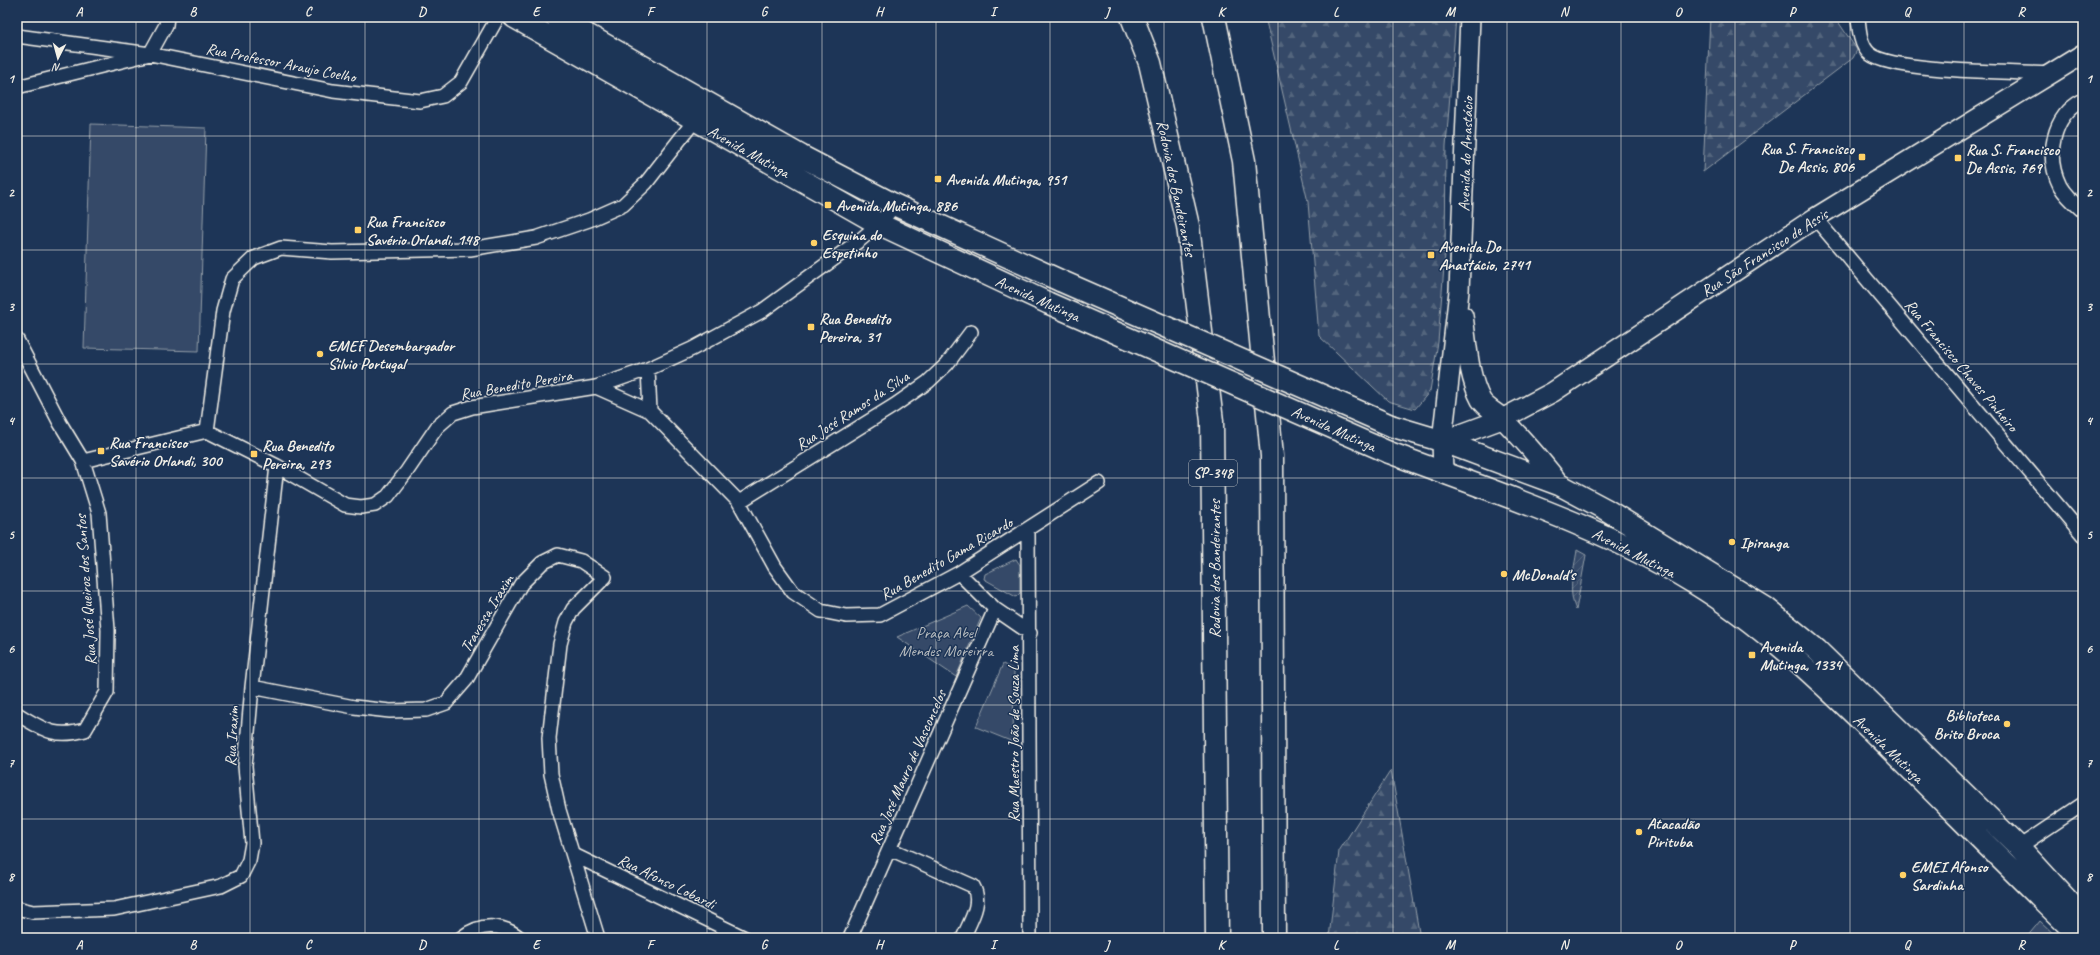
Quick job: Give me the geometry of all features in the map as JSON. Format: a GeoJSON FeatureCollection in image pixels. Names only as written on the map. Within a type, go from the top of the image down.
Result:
{"type":"FeatureCollection","features":[{"type":"Feature","properties":{"kind":"highway","name":"Rodovia dos Bandeirantes"},"geometry":{"type":"LineString","coordinates":[[1132,17],[1150,63],[1188,226],[1212,421],[1217,938]]}},
{"type":"Feature","properties":{"kind":"highway"},"geometry":{"type":"LineString","coordinates":[[1214,17],[1244,161],[1272,456],[1274,938]]}},
{"type":"Feature","properties":{"kind":"main road","name":"Avenida Mutinga"},"geometry":{"type":"LineString","coordinates":[[514,17],[879,224],[1048,303],[1388,452],[1569,520],[1632,549],[1694,583],[1760,628],[1865,725],[2076,933],[2083,936]]}},
{"type":"Feature","properties":{"kind":"main road","name":"Avenida Mutinga"},"geometry":{"type":"LineString","coordinates":[[556,17],[738,121],[895,205],[1061,281],[1392,426],[1442,441],[1560,485],[1605,509],[1766,608],[1817,650],[2019,847],[2083,917]]}},
{"type":"Feature","properties":{"kind":"main road"},"geometry":{"type":"LineString","coordinates":[[1492,491],[1500,490],[1539,498],[1550,495],[1560,485]]}},
{"type":"Feature","properties":{"kind":"street"},"geometry":{"type":"LineString","coordinates":[[17,87],[150,54],[166,25],[167,17]]}},
{"type":"Feature","properties":{"kind":"street","name":"Rua Professor Araujo Coelho"},"geometry":{"type":"LineString","coordinates":[[17,36],[150,54],[333,91],[420,101],[442,96],[461,82],[498,17]]}},
{"type":"Feature","properties":{"kind":"street","name":"Avenida do Anastácio"},"geometry":{"type":"LineString","coordinates":[[1443,472],[1442,441],[1459,291],[1470,17]]}},
{"type":"Feature","properties":{"kind":"street"},"geometry":{"type":"LineString","coordinates":[[1858,17],[1860,38],[1868,53],[1881,61],[1910,66],[2050,74]]}},
{"type":"Feature","properties":{"kind":"street","name":"Rua São Francisco de Assis"},"geometry":{"type":"LineString","coordinates":[[1442,441],[1502,419],[1553,392],[1815,218],[2083,54]]}},
{"type":"Feature","properties":{"kind":"street"},"geometry":{"type":"LineString","coordinates":[[2083,100],[2075,104],[2058,124],[2053,144],[2054,170],[2061,187],[2083,211]]}},
{"type":"Feature","properties":{"kind":"street"},"geometry":{"type":"LineString","coordinates":[[83,461],[207,431],[223,311],[232,279],[254,258],[281,248],[332,252],[470,249],[536,238],[589,220],[623,205],[646,183],[695,120],[738,121]]}},
{"type":"Feature","properties":{"kind":"street","name":"Rua Benedito Pereira"},"geometry":{"type":"LineString","coordinates":[[207,431],[277,466],[345,504],[361,506],[375,504],[388,496],[408,471],[437,427],[453,413],[472,407],[596,387],[648,369],[692,349],[762,311],[860,240],[879,224],[895,205]]}},
{"type":"Feature","properties":{"kind":"street","name":"Rua Francisco Chaves Pinheiro"},"geometry":{"type":"LineString","coordinates":[[1815,218],[2083,535]]}},
{"type":"Feature","properties":{"kind":"street","name":"Avenida do Anastácio"},"geometry":{"type":"LineString","coordinates":[[1459,291],[1470,363],[1477,392],[1482,402],[1502,419],[1547,468],[1560,485]]}},
{"type":"Feature","properties":{"kind":"street","name":"Rua José Ramos da Silva"},"geometry":{"type":"LineString","coordinates":[[739,502],[895,405],[928,382],[947,364],[971,332]]}},
{"type":"Feature","properties":{"kind":"street","name":"Rua José Queiroz dos Santos"},"geometry":{"type":"LineString","coordinates":[[17,340],[60,423],[83,461],[99,513],[108,630],[107,692],[85,730],[68,735],[44,730],[17,714]]}},
{"type":"Feature","properties":{"kind":"street"},"geometry":{"type":"LineString","coordinates":[[648,369],[650,411]]}},
{"type":"Feature","properties":{"kind":"street","name":"Rua Benedito Gama Ricardo"},"geometry":{"type":"LineString","coordinates":[[596,387],[650,411],[739,502],[775,566],[793,592],[821,611],[846,616],[880,615],[959,573],[1028,530],[1099,482]]}},
{"type":"Feature","properties":{"kind":"street","name":"Rua Iraxim"},"geometry":{"type":"LineString","coordinates":[[17,908],[34,912],[114,909],[221,886],[241,876],[249,860],[252,843],[245,766],[252,687],[277,466]]}},
{"type":"Feature","properties":{"kind":"street","name":"Rua Maestro João de Souza Lima"},"geometry":{"type":"LineString","coordinates":[[1028,530],[1030,633],[1030,938]]}},
{"type":"Feature","properties":{"kind":"street","name":"Travessa Iraxim"},"geometry":{"type":"LineString","coordinates":[[252,687],[354,707],[390,711],[426,710],[446,703],[466,680],[521,584],[542,562],[558,555],[581,561],[605,577],[573,609],[566,622],[560,644],[549,738],[551,774],[559,810],[574,855]]}},
{"type":"Feature","properties":{"kind":"street"},"geometry":{"type":"LineString","coordinates":[[959,573],[995,609],[1030,633]]}},
{"type":"Feature","properties":{"kind":"street","name":"Rua José Mauro de Vasconcelos"},"geometry":{"type":"LineString","coordinates":[[850,938],[995,609]]}},
{"type":"Feature","properties":{"kind":"street"},"geometry":{"type":"LineString","coordinates":[[2019,847],[2083,804]]}},
{"type":"Feature","properties":{"kind":"street"},"geometry":{"type":"LineString","coordinates":[[890,849],[973,886],[977,894],[978,903],[962,938]]}},
{"type":"Feature","properties":{"kind":"street"},"geometry":{"type":"LineString","coordinates":[[574,855],[598,938]]}},
{"type":"Feature","properties":{"kind":"street","name":"Rua Afonso Lobardi"},"geometry":{"type":"LineString","coordinates":[[574,855],[745,938]]}},
{"type":"Feature","properties":{"kind":"street"},"geometry":{"type":"LineString","coordinates":[[460,938],[479,928],[496,926],[509,929],[520,938]]}},
{"type":"Feature","properties":{"kind":"green space"},"geometry":{"type":"Polygon","coordinates":[[[1265,17],[1456,17],[1446,146],[1445,254],[1438,342],[1430,391],[1415,409],[1388,401],[1319,336],[1308,202],[1265,17]]]}},
{"type":"Feature","properties":{"kind":"green space"},"geometry":{"type":"Polygon","coordinates":[[[1710,17],[1840,17],[1839,23],[1857,50],[1853,58],[1703,172],[1710,17]]]}},
{"type":"Feature","properties":{"kind":"green space"},"geometry":{"type":"Polygon","coordinates":[[[91,124],[206,128],[199,351],[84,348],[91,124]]]}},
{"type":"Feature","properties":{"kind":"green space"},"geometry":{"type":"Polygon","coordinates":[[[1577,550],[1586,555],[1576,610],[1573,603],[1572,588],[1577,550]]]}},
{"type":"Feature","properties":{"kind":"green space"},"geometry":{"type":"Polygon","coordinates":[[[1016,559],[1020,565],[1020,593],[1016,597],[984,579],[985,574],[1016,559]]]}},
{"type":"Feature","properties":{"kind":"green space","name":"Praça Abel Mendes Moreirra"},"geometry":{"type":"Polygon","coordinates":[[[968,606],[981,618],[956,677],[897,637],[968,606]]]}},
{"type":"Feature","properties":{"kind":"green space"},"geometry":{"type":"Polygon","coordinates":[[[1003,664],[1014,670],[1013,742],[976,727],[1003,664]]]}},
{"type":"Feature","properties":{"kind":"green space"},"geometry":{"type":"Polygon","coordinates":[[[1391,770],[1420,938],[1329,938],[1339,851],[1391,770]]]}},
{"type":"Feature","properties":{"kind":"green space"},"geometry":{"type":"Polygon","coordinates":[[[2040,921],[2058,938],[2026,938],[2040,921]]]}},
{"type":"Feature","properties":{"kind":"place","name":"Rua S. Francisco De Assis, 806"},"geometry":{"type":"Point","coordinates":[1862,157]}},
{"type":"Feature","properties":{"kind":"place","name":"Rua S. Francisco De Assis, 769"},"geometry":{"type":"Point","coordinates":[1958,158]}},
{"type":"Feature","properties":{"kind":"place","name":"Avenida Mutinga, 951"},"geometry":{"type":"Point","coordinates":[938,179]}},
{"type":"Feature","properties":{"kind":"place","name":"Avenida Mutinga, 886"},"geometry":{"type":"Point","coordinates":[828,205]}},
{"type":"Feature","properties":{"kind":"place","name":"Rua Francisco Savério Orlandi, 148"},"geometry":{"type":"Point","coordinates":[358,230]}},
{"type":"Feature","properties":{"kind":"place","name":"Esquina do Espetinho"},"geometry":{"type":"Point","coordinates":[814,243]}},
{"type":"Feature","properties":{"kind":"place","name":"Avenida Do Anastácio, 2741"},"geometry":{"type":"Point","coordinates":[1431,255]}},
{"type":"Feature","properties":{"kind":"place","name":"Rua Benedito Pereira, 31"},"geometry":{"type":"Point","coordinates":[811,327]}},
{"type":"Feature","properties":{"kind":"place","name":"EMEF Desembargador Silvio Portugal"},"geometry":{"type":"Point","coordinates":[320,354]}},
{"type":"Feature","properties":{"kind":"place","name":"Rua Francisco Savério Orlandi, 300"},"geometry":{"type":"Point","coordinates":[101,451]}},
{"type":"Feature","properties":{"kind":"place","name":"Rua Benedito Pereira, 293"},"geometry":{"type":"Point","coordinates":[254,454]}},
{"type":"Feature","properties":{"kind":"place","name":"Ipiranga"},"geometry":{"type":"Point","coordinates":[1732,542]}},
{"type":"Feature","properties":{"kind":"place","name":"McDonald's"},"geometry":{"type":"Point","coordinates":[1504,574]}},
{"type":"Feature","properties":{"kind":"place","name":"Avenida Mutinga, 1334"},"geometry":{"type":"Point","coordinates":[1752,655]}},
{"type":"Feature","properties":{"kind":"place","name":"Biblioteca Brito Broca"},"geometry":{"type":"Point","coordinates":[2007,724]}},
{"type":"Feature","properties":{"kind":"place","name":"Atacadão Pirituba"},"geometry":{"type":"Point","coordinates":[1639,832]}},
{"type":"Feature","properties":{"kind":"place","name":"EMEI Afonso Sardinha"},"geometry":{"type":"Point","coordinates":[1903,875]}}]}
